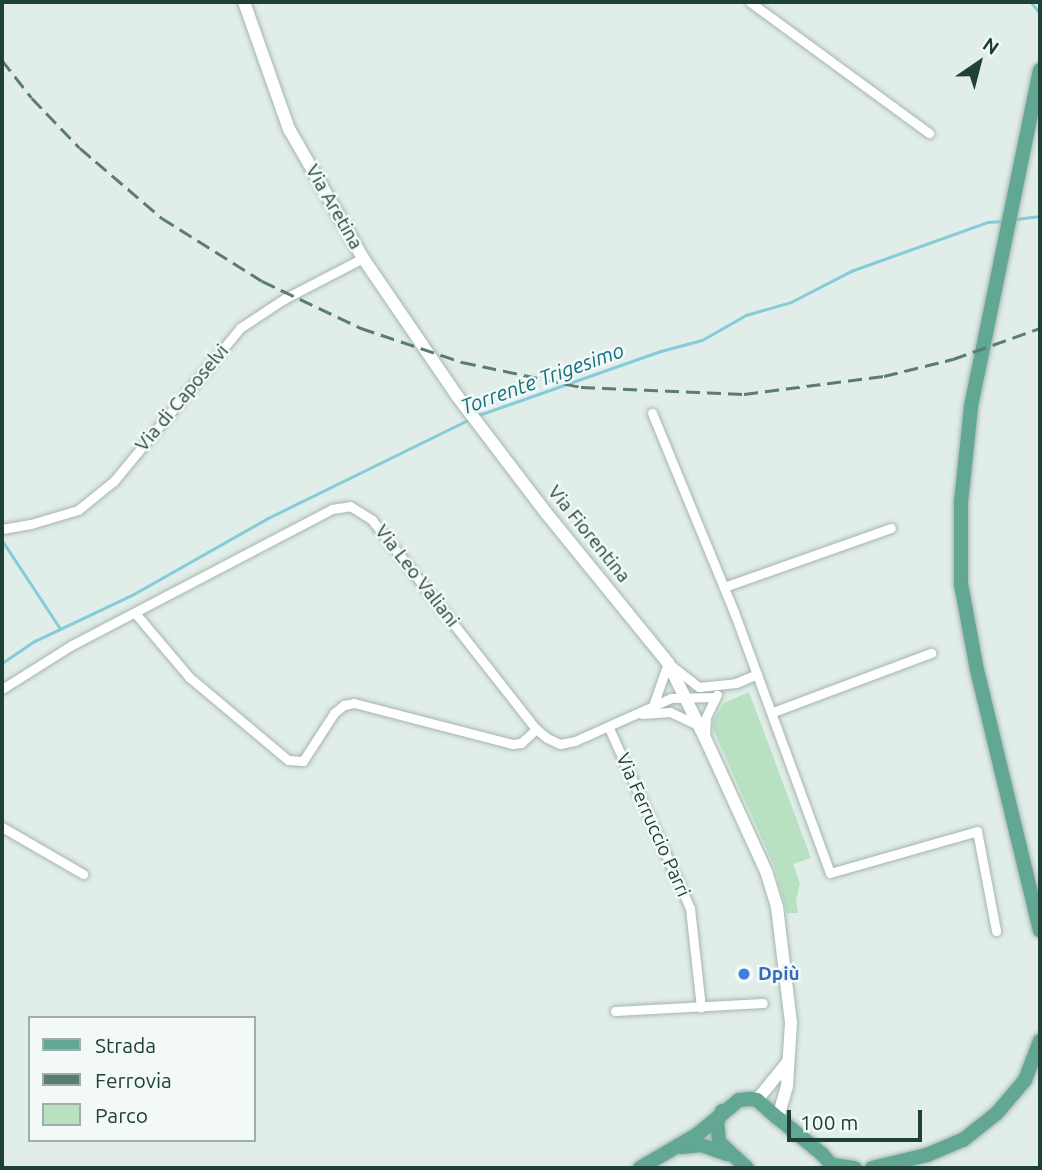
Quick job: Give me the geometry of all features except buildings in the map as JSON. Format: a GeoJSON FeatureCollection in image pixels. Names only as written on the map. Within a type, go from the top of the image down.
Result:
{"type":"FeatureCollection","features":[{"type":"Feature","properties":{"kind":"main road"},"geometry":{"type":"LineString","coordinates":[[1040,70],[971,407],[961,502],[961,584],[977,670],[1040,932]]}},
{"type":"Feature","properties":{"kind":"main road"},"geometry":{"type":"LineString","coordinates":[[873,1168],[927,1155],[964,1140],[998,1114],[1025,1080],[1040,1041]]}},
{"type":"Feature","properties":{"kind":"main road"},"geometry":{"type":"LineString","coordinates":[[640,1168],[677,1148],[739,1100],[757,1100],[834,1167],[855,1168]]}},
{"type":"Feature","properties":{"kind":"main road"},"geometry":{"type":"LineString","coordinates":[[723,1110],[717,1122],[717,1135],[724,1150],[747,1168]]}},
{"type":"Feature","properties":{"kind":"main road"},"geometry":{"type":"LineString","coordinates":[[677,1148],[701,1145],[732,1156]]}},
{"type":"Feature","properties":{"kind":"street","name":"Via Aretina"},"geometry":{"type":"LineString","coordinates":[[244,2],[289,129],[363,258],[457,396]]}},
{"type":"Feature","properties":{"kind":"street"},"geometry":{"type":"LineString","coordinates":[[750,2],[929,133]]}},
{"type":"Feature","properties":{"kind":"street","name":"Via di Caposelvi"},"geometry":{"type":"LineString","coordinates":[[2,529],[31,524],[78,510],[114,481],[240,328],[284,299],[363,258]]}},
{"type":"Feature","properties":{"kind":"street","name":"Via Fiorentina"},"geometry":{"type":"LineString","coordinates":[[457,396],[668,663],[766,871],[777,908],[791,1022],[787,1086],[778,1118]]}},
{"type":"Feature","properties":{"kind":"street"},"geometry":{"type":"LineString","coordinates":[[652,413],[773,712],[831,873],[977,831],[996,931]]}},
{"type":"Feature","properties":{"kind":"street","name":"Via Leo Valiani"},"geometry":{"type":"LineString","coordinates":[[2,689],[72,645],[332,509],[356,507],[373,520],[536,729],[560,744],[609,728],[640,714],[654,703]]}},
{"type":"Feature","properties":{"kind":"street"},"geometry":{"type":"LineString","coordinates":[[724,587],[891,528]]}},
{"type":"Feature","properties":{"kind":"street"},"geometry":{"type":"LineString","coordinates":[[135,613],[189,677],[288,760],[303,761],[334,713],[344,705],[354,703],[513,744],[521,743],[536,729]]}},
{"type":"Feature","properties":{"kind":"street"},"geometry":{"type":"LineString","coordinates":[[773,712],[931,653]]}},
{"type":"Feature","properties":{"kind":"street"},"geometry":{"type":"LineString","coordinates":[[654,703],[668,663],[699,687],[723,686],[757,674]]}},
{"type":"Feature","properties":{"kind":"street"},"geometry":{"type":"LineString","coordinates":[[670,712],[702,732],[705,717],[723,686]]}},
{"type":"Feature","properties":{"kind":"street"},"geometry":{"type":"LineString","coordinates":[[640,714],[670,712],[699,687]]}},
{"type":"Feature","properties":{"kind":"street"},"geometry":{"type":"LineString","coordinates":[[654,703],[671,698],[686,700],[715,697]]}},
{"type":"Feature","properties":{"kind":"street","name":"Via Ferruccio Parri"},"geometry":{"type":"LineString","coordinates":[[609,728],[690,908],[701,1007]]}},
{"type":"Feature","properties":{"kind":"street"},"geometry":{"type":"LineString","coordinates":[[2,827],[83,874]]}},
{"type":"Feature","properties":{"kind":"street"},"geometry":{"type":"LineString","coordinates":[[615,1011],[764,1003]]}},
{"type":"Feature","properties":{"kind":"street"},"geometry":{"type":"LineString","coordinates":[[757,1100],[789,1060]]}},
{"type":"Feature","properties":{"kind":"green space"},"geometry":{"type":"Polygon","coordinates":[[[749,692],[811,858],[793,864],[800,883],[796,901],[798,913],[787,913],[775,868],[713,729],[713,721],[724,703],[749,692]]]}},
{"type":"Feature","properties":{"kind":"waterway"},"geometry":{"type":"LineString","coordinates":[[1031,2],[1040,13]]}},
{"type":"Feature","properties":{"kind":"waterway","name":"Torrente Trigesimo"},"geometry":{"type":"LineString","coordinates":[[1016,219],[1040,216]]}},
{"type":"Feature","properties":{"kind":"waterway","name":"Torrente Trigesimo"},"geometry":{"type":"LineString","coordinates":[[476,416],[661,351],[702,340],[746,315],[791,302],[851,271],[988,222],[1003,221]]}},
{"type":"Feature","properties":{"kind":"waterway","name":"Torrente Trigesimo"},"geometry":{"type":"LineString","coordinates":[[2,663],[35,641],[132,595],[268,518],[470,419]]}},
{"type":"Feature","properties":{"kind":"waterway"},"geometry":{"type":"LineString","coordinates":[[2,540],[60,628]]}},
{"type":"Feature","properties":{"kind":"railway"},"geometry":{"type":"LineString","coordinates":[[2,60],[32,98],[80,148],[162,218],[262,281],[361,328],[462,362],[581,387],[744,394],[884,376],[953,359],[1040,328]]}},
{"type":"Feature","properties":{"kind":"place","name":"Dpiù"},"geometry":{"type":"Point","coordinates":[744,974]}}]}
